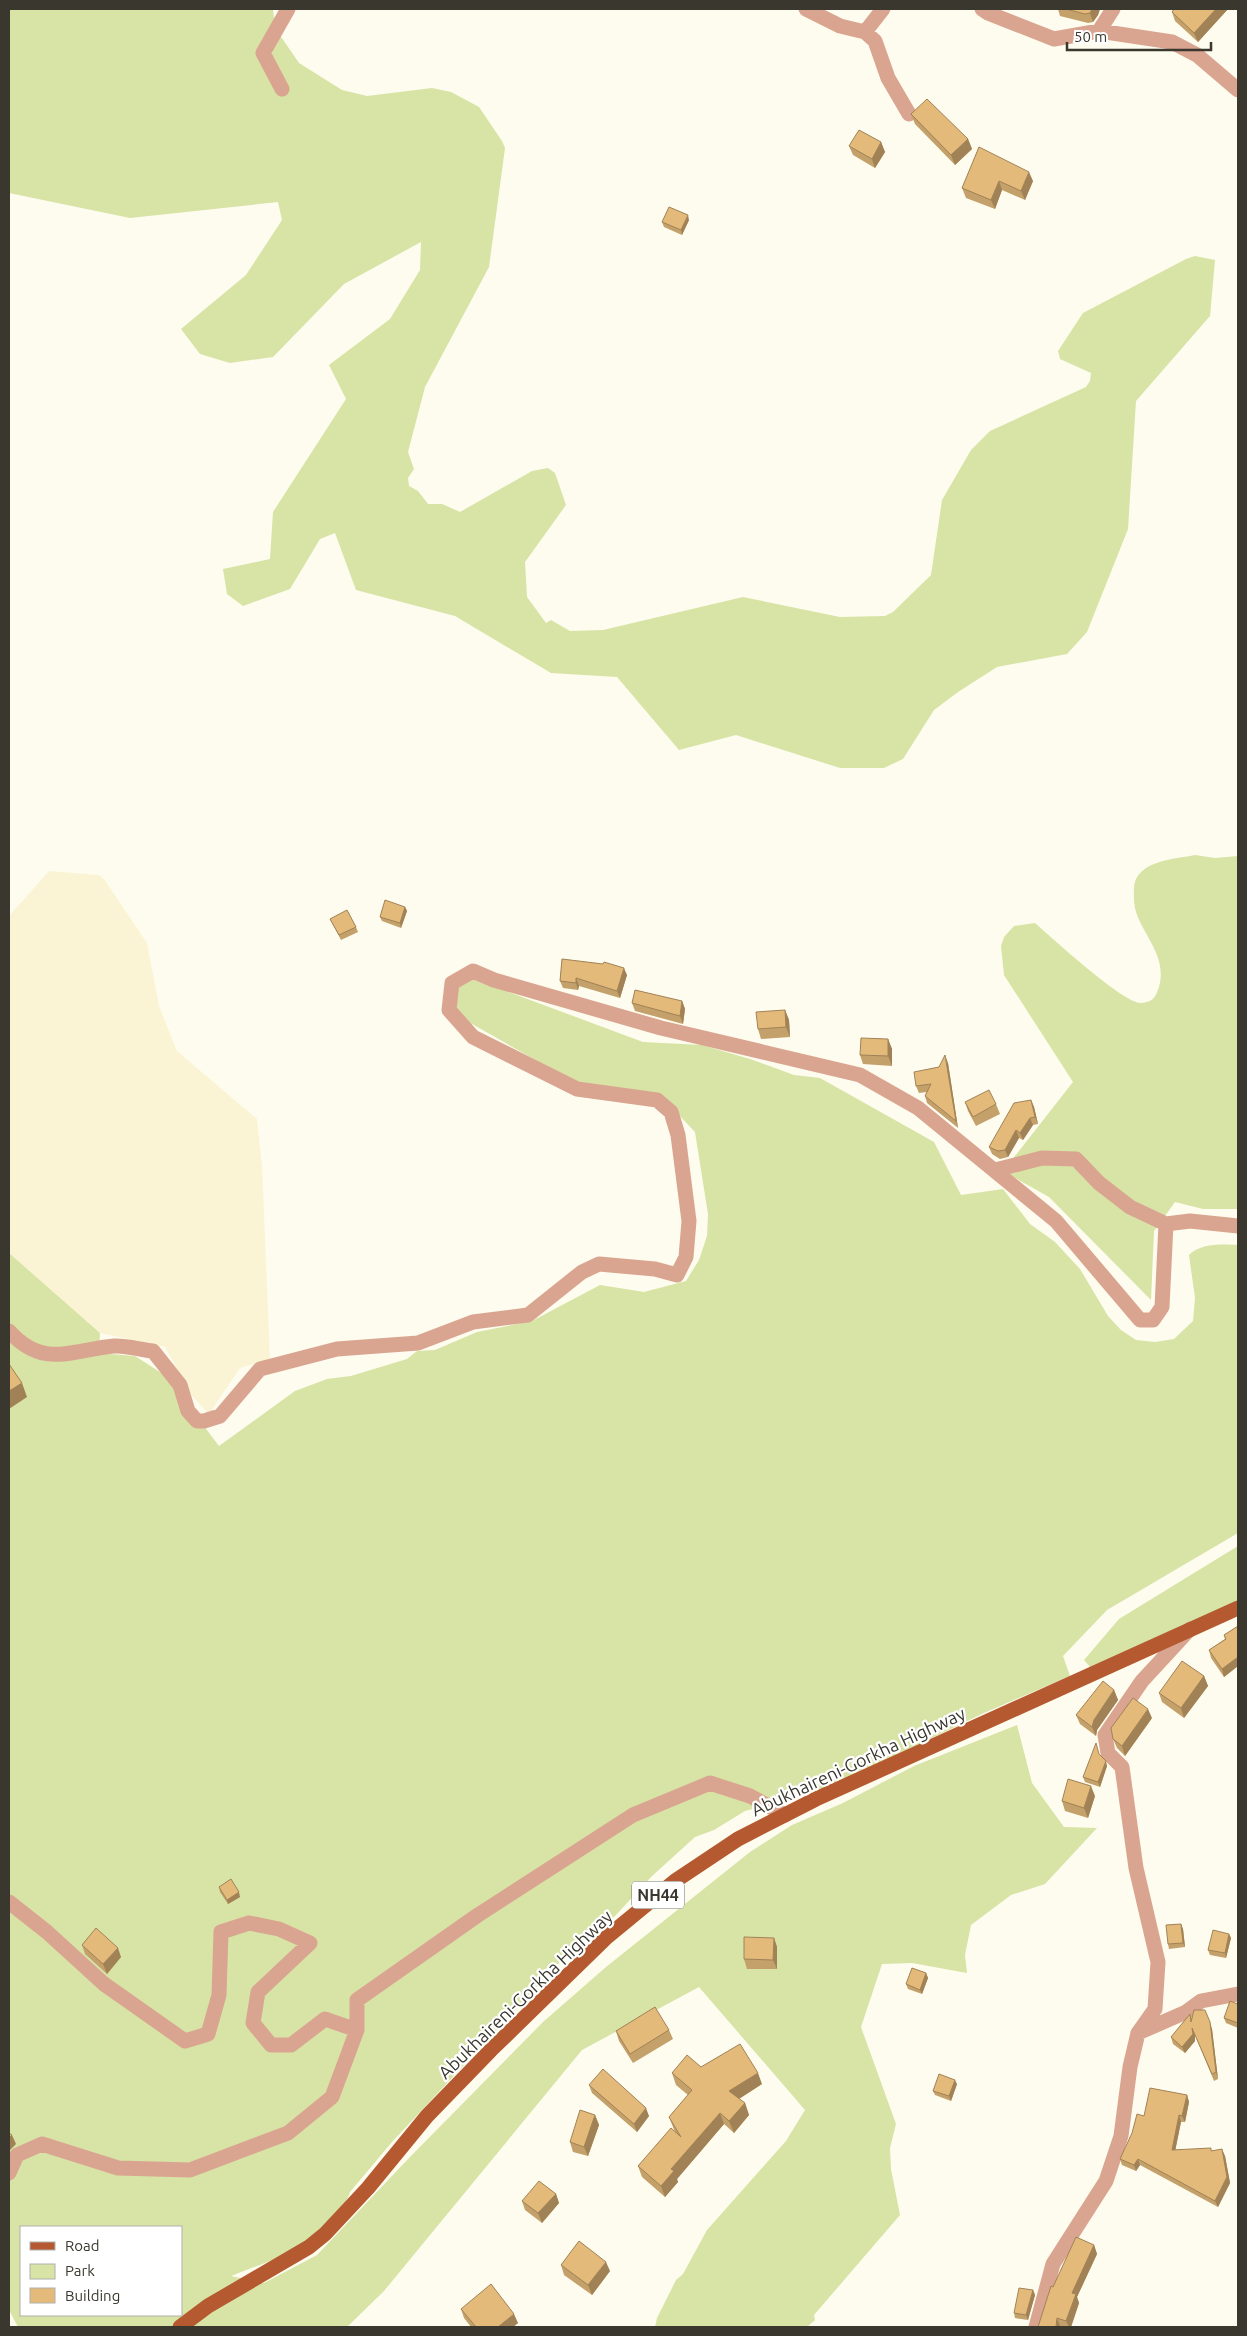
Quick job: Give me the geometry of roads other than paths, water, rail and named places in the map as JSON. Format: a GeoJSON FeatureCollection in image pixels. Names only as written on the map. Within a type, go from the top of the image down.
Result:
{"type":"FeatureCollection","features":[{"type":"Feature","properties":{"kind":"main road","name":"Abukhaireni-Gorkha Highway"},"geometry":{"type":"LineString","coordinates":[[180,2327],[208,2306],[309,2246],[325,2234],[368,2188],[427,2116],[490,2050],[607,1937],[706,1860],[738,1839],[785,1815],[1238,1608]]}},
{"type":"Feature","properties":{"kind":"street"},"geometry":{"type":"LineString","coordinates":[[282,89],[263,53],[288,9]]}},
{"type":"Feature","properties":{"kind":"street"},"geometry":{"type":"LineString","coordinates":[[806,9],[840,26],[865,32],[874,41],[888,78],[909,114]]}},
{"type":"Feature","properties":{"kind":"street"},"geometry":{"type":"LineString","coordinates":[[865,32],[883,9]]}},
{"type":"Feature","properties":{"kind":"street"},"geometry":{"type":"LineString","coordinates":[[982,9],[1054,39],[1099,31],[1172,42],[1197,55],[1238,90]]}},
{"type":"Feature","properties":{"kind":"street"},"geometry":{"type":"LineString","coordinates":[[1099,31],[1112,9]]}},
{"type":"Feature","properties":{"kind":"street"},"geometry":{"type":"LineString","coordinates":[[9,1330],[21,1344],[53,1356],[116,1346],[153,1351],[180,1386],[188,1411],[197,1421],[204,1421],[220,1416],[260,1369],[337,1349],[418,1343],[473,1322],[528,1315],[582,1272],[599,1264],[655,1269],[677,1275],[686,1257],[689,1221],[678,1135],[671,1112],[657,1100],[577,1089],[473,1037],[449,1010],[452,983],[473,971],[494,980],[661,1028],[860,1075],[918,1108],[1056,1221],[1140,1320],[1153,1320],[1162,1307],[1166,1224]]}},
{"type":"Feature","properties":{"kind":"street"},"geometry":{"type":"LineString","coordinates":[[995,1170],[1042,1158],[1076,1159],[1099,1183],[1130,1207],[1166,1224],[1190,1221],[1238,1226]]}},
{"type":"Feature","properties":{"kind":"street"},"geometry":{"type":"LineString","coordinates":[[1036,2327],[1052,2264],[1106,2181],[1121,2136],[1130,2067],[1138,2033],[1155,2008],[1158,1962],[1136,1868],[1122,1767],[1108,1753],[1105,1735],[1142,1681],[1191,1628]]}},
{"type":"Feature","properties":{"kind":"street"},"geometry":{"type":"LineString","coordinates":[[9,2173],[17,2154],[42,2144],[118,2168],[190,2170],[288,2133],[332,2096],[357,2030],[357,2000],[478,1915],[633,1815],[710,1783],[750,1796],[785,1815]]}},
{"type":"Feature","properties":{"kind":"street"},"geometry":{"type":"LineString","coordinates":[[9,1902],[48,1932],[104,1984],[186,2041],[208,2034],[219,1995],[221,1932],[249,1923],[279,1929],[310,1943],[258,1992],[253,2023],[271,2045],[291,2045],[325,2019],[357,2030]]}},
{"type":"Feature","properties":{"kind":"street"},"geometry":{"type":"LineString","coordinates":[[1138,2033],[1186,2012],[1200,2002],[1238,1994]]}}]}
